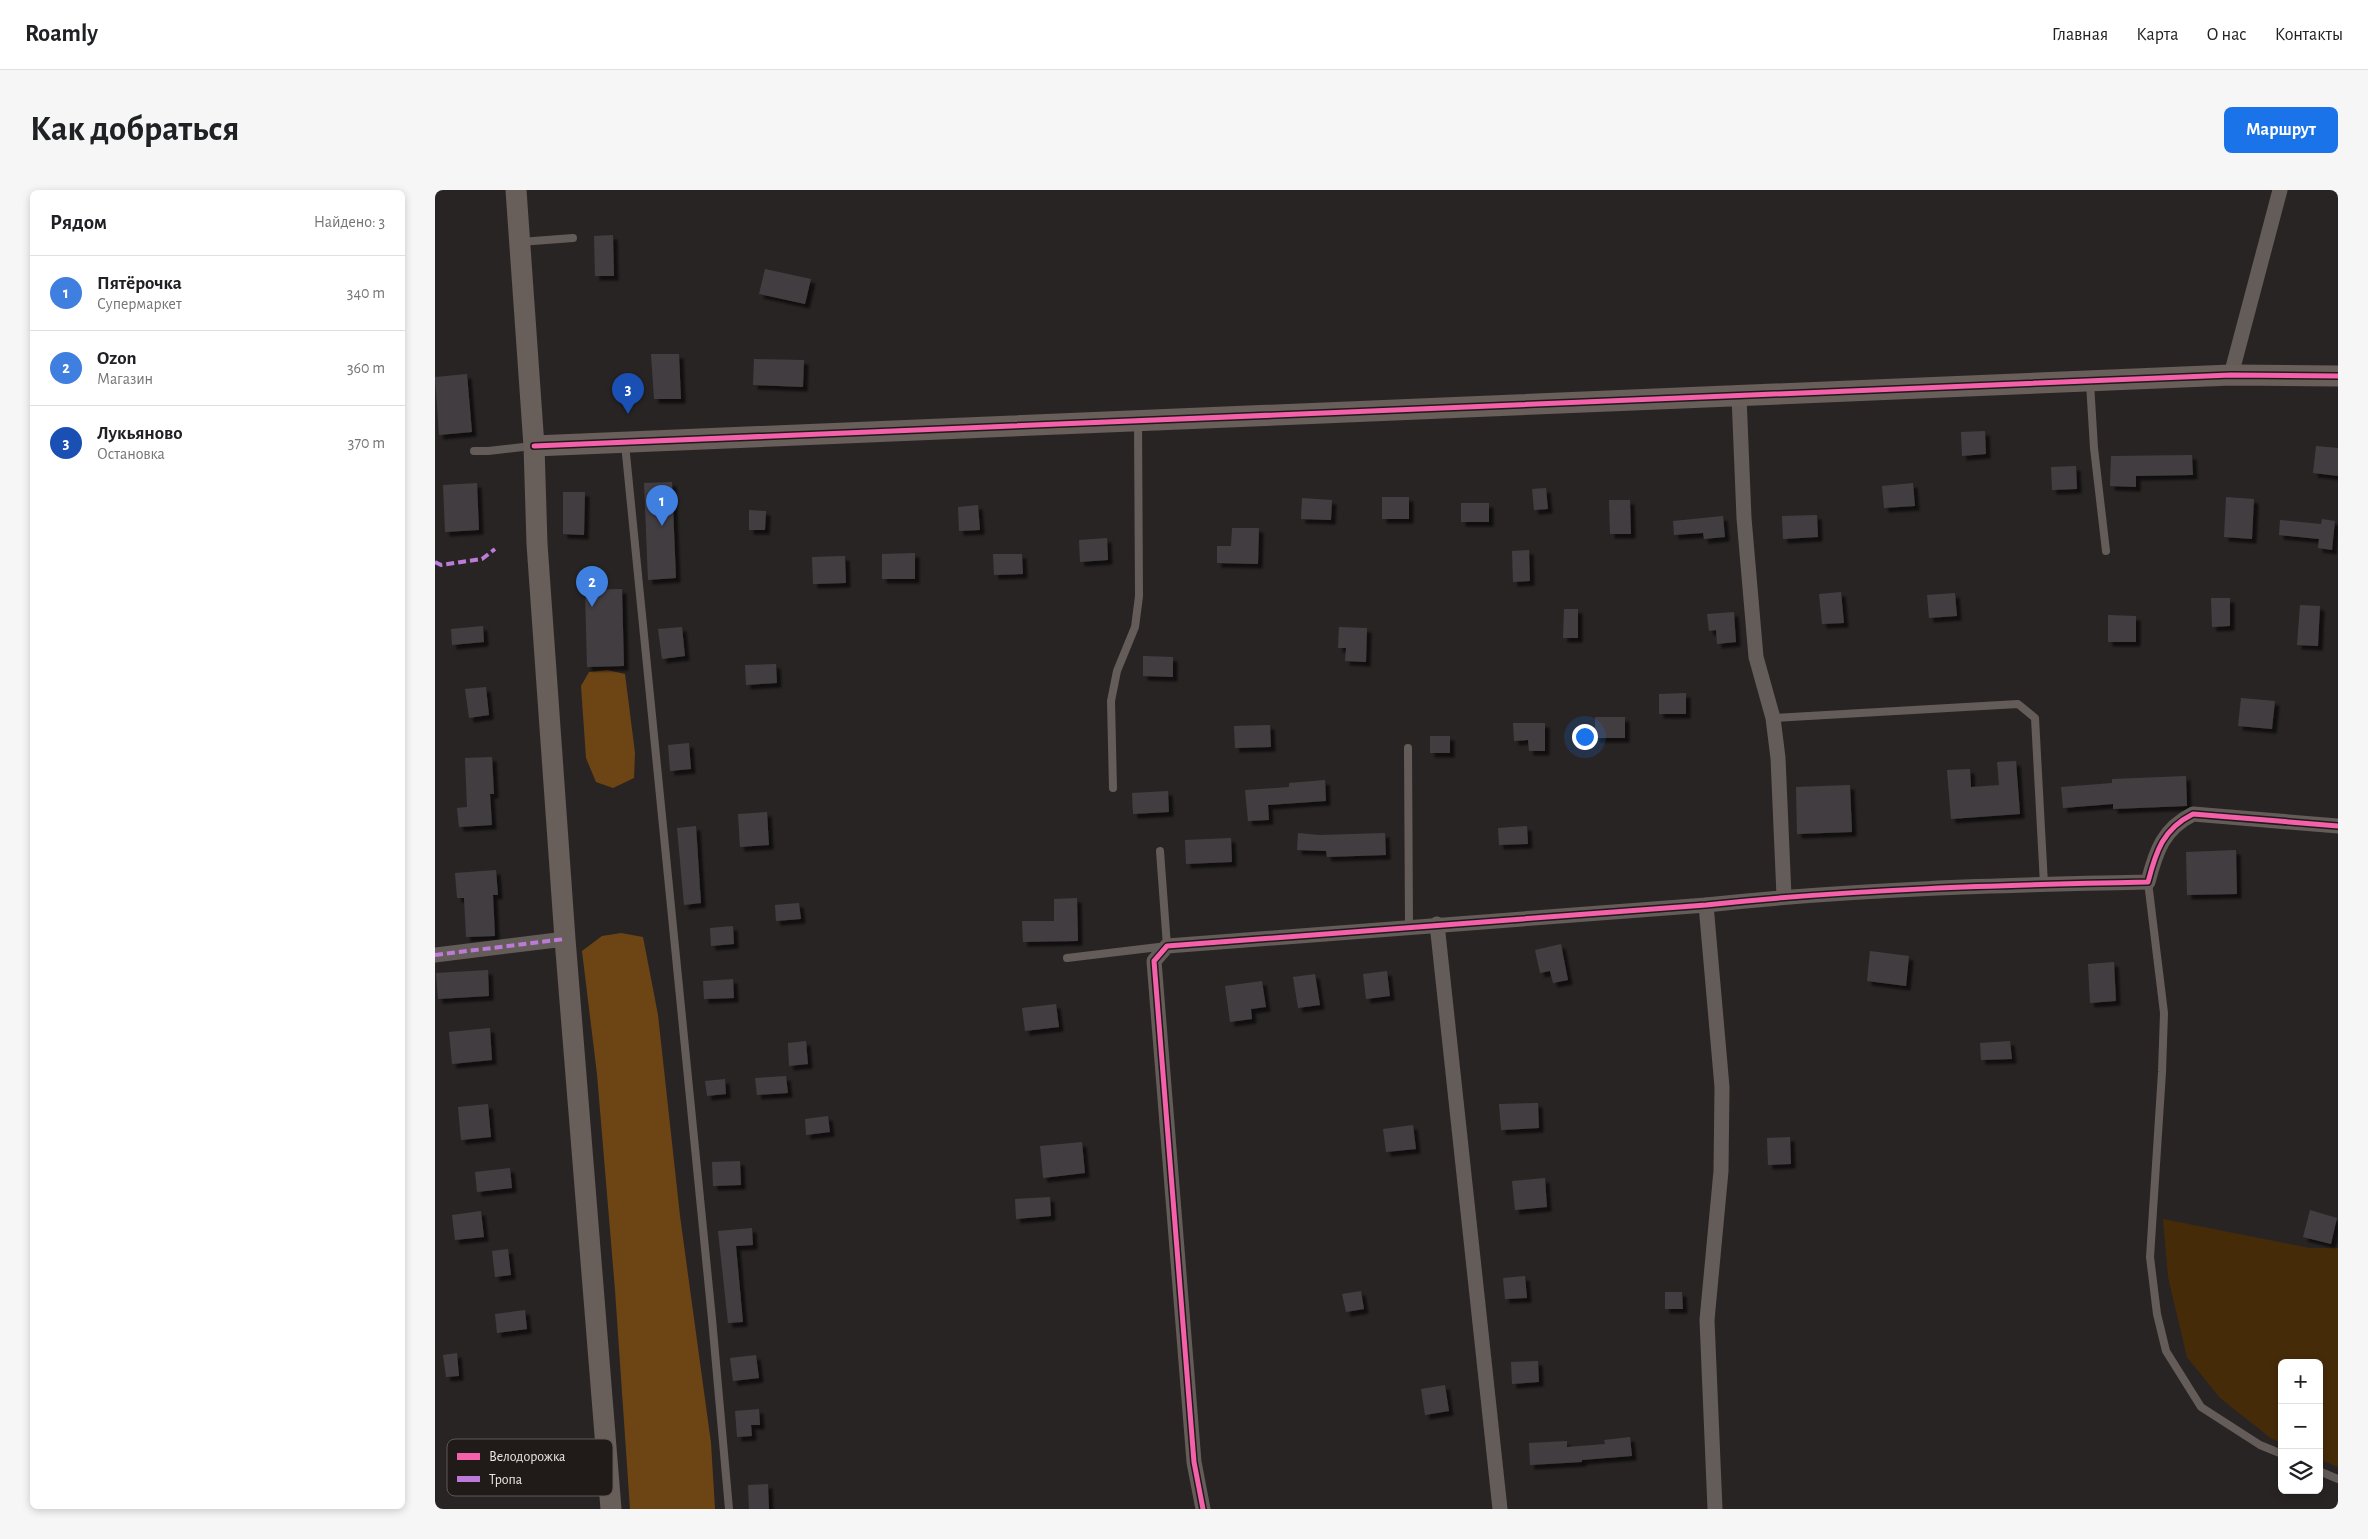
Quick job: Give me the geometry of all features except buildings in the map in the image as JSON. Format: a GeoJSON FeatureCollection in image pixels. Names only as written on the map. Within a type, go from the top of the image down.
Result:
{"type":"FeatureCollection","features":[{"type":"Feature","properties":{"kind":"street"},"geometry":{"type":"LineString","coordinates":[[517,190],[534,446],[537,544],[565,940],[605,1439]]}},
{"type":"Feature","properties":{"kind":"street"},"geometry":{"type":"LineString","coordinates":[[2231,375],[2280,190]]}},
{"type":"Feature","properties":{"kind":"street"},"geometry":{"type":"LineString","coordinates":[[534,446],[2231,375],[2338,376]]}},
{"type":"Feature","properties":{"kind":"street"},"geometry":{"type":"LineString","coordinates":[[1739,396],[1744,518],[1756,656],[1773,718],[1778,758],[1784,896]]}},
{"type":"Feature","properties":{"kind":"street"},"geometry":{"type":"LineString","coordinates":[[1203,1509],[1194,1462],[1154,960],[1167,946],[1409,926],[1707,905],[1784,896],[2044,884],[2148,882],[2157,848],[2177,822],[2193,814],[2338,826]]}},
{"type":"Feature","properties":{"kind":"street"},"geometry":{"type":"LineString","coordinates":[[1707,905],[1722,1087],[1721,1171],[1707,1320],[1715,1509]]}},
{"type":"Feature","properties":{"kind":"street"},"geometry":{"type":"LineString","coordinates":[[1437,924],[1500,1509]]}},
{"type":"Feature","properties":{"kind":"street"},"geometry":{"type":"LineString","coordinates":[[435,955],[565,940]]}},
{"type":"Feature","properties":{"kind":"street"},"geometry":{"type":"LineString","coordinates":[[610,1496],[611,1509]]}},
{"type":"Feature","properties":{"kind":"lane"},"geometry":{"type":"LineString","coordinates":[[519,242],[573,238]]}},
{"type":"Feature","properties":{"kind":"lane"},"geometry":{"type":"LineString","coordinates":[[2089,381],[2094,448],[2106,551]]}},
{"type":"Feature","properties":{"kind":"lane"},"geometry":{"type":"LineString","coordinates":[[1113,788],[1111,701],[1117,671],[1135,627],[1139,596],[1138,420]]}},
{"type":"Feature","properties":{"kind":"lane"},"geometry":{"type":"LineString","coordinates":[[625,442],[712,1319],[729,1509]]}},
{"type":"Feature","properties":{"kind":"lane"},"geometry":{"type":"LineString","coordinates":[[474,451],[534,446]]}},
{"type":"Feature","properties":{"kind":"lane"},"geometry":{"type":"LineString","coordinates":[[1773,718],[2018,704],[2035,718],[2044,884]]}},
{"type":"Feature","properties":{"kind":"lane"},"geometry":{"type":"LineString","coordinates":[[1408,748],[1409,926]]}},
{"type":"Feature","properties":{"kind":"lane"},"geometry":{"type":"LineString","coordinates":[[1067,958],[1167,946],[1159,851]]}},
{"type":"Feature","properties":{"kind":"lane"},"geometry":{"type":"LineString","coordinates":[[2148,882],[2164,1013],[2162,1072],[2149,1257],[2159,1324],[2166,1351],[2201,1407],[2260,1445],[2278,1452]]}},
{"type":"Feature","properties":{"kind":"lane"},"geometry":{"type":"LineString","coordinates":[[2323,1472],[2338,1479]]}},
{"type":"Feature","properties":{"kind":"shaded area"},"geometry":{"type":"Polygon","coordinates":[[[607,670],[625,674],[635,753],[634,778],[613,788],[596,782],[586,758],[581,686],[589,672],[607,670]]]}},
{"type":"Feature","properties":{"kind":"shaded area"},"geometry":{"type":"Polygon","coordinates":[[[621,933],[643,937],[658,1015],[680,1216],[711,1443],[715,1509],[630,1509],[615,1290],[597,1074],[582,951],[602,936],[621,933]]]}},
{"type":"Feature","properties":{"kind":"shaded area"},"geometry":{"type":"Polygon","coordinates":[[[2163,1219],[2310,1248],[2338,1248],[2338,1467],[2323,1461],[2323,1359],[2278,1359],[2278,1441],[2272,1439],[2220,1398],[2187,1357],[2168,1277],[2163,1219]]]}},
{"type":"Feature","properties":{"kind":"marked path"},"geometry":{"type":"LineString","coordinates":[[435,562],[441,565],[482,559],[495,549]]}},
{"type":"Feature","properties":{"kind":"marked path"},"geometry":{"type":"LineString","coordinates":[[435,955],[565,939]]}},
{"type":"Feature","properties":{"kind":"cycle path"},"geometry":{"type":"LineString","coordinates":[[534,446],[2231,375],[2338,376]]}},
{"type":"Feature","properties":{"kind":"cycle path"},"geometry":{"type":"LineString","coordinates":[[1203,1509],[1194,1462],[1154,961],[1167,946],[1872,891],[2148,882],[2154,860],[2162,842],[2174,827],[2193,814],[2338,826]]}},
{"type":"Feature","properties":{"kind":"place","name":"Лукьяново"},"geometry":{"type":"Point","coordinates":[628,414]}},
{"type":"Feature","properties":{"kind":"place","name":"Пятёрочка"},"geometry":{"type":"Point","coordinates":[662,526]}},
{"type":"Feature","properties":{"kind":"place","name":"Ozon"},"geometry":{"type":"Point","coordinates":[592,607]}}]}
